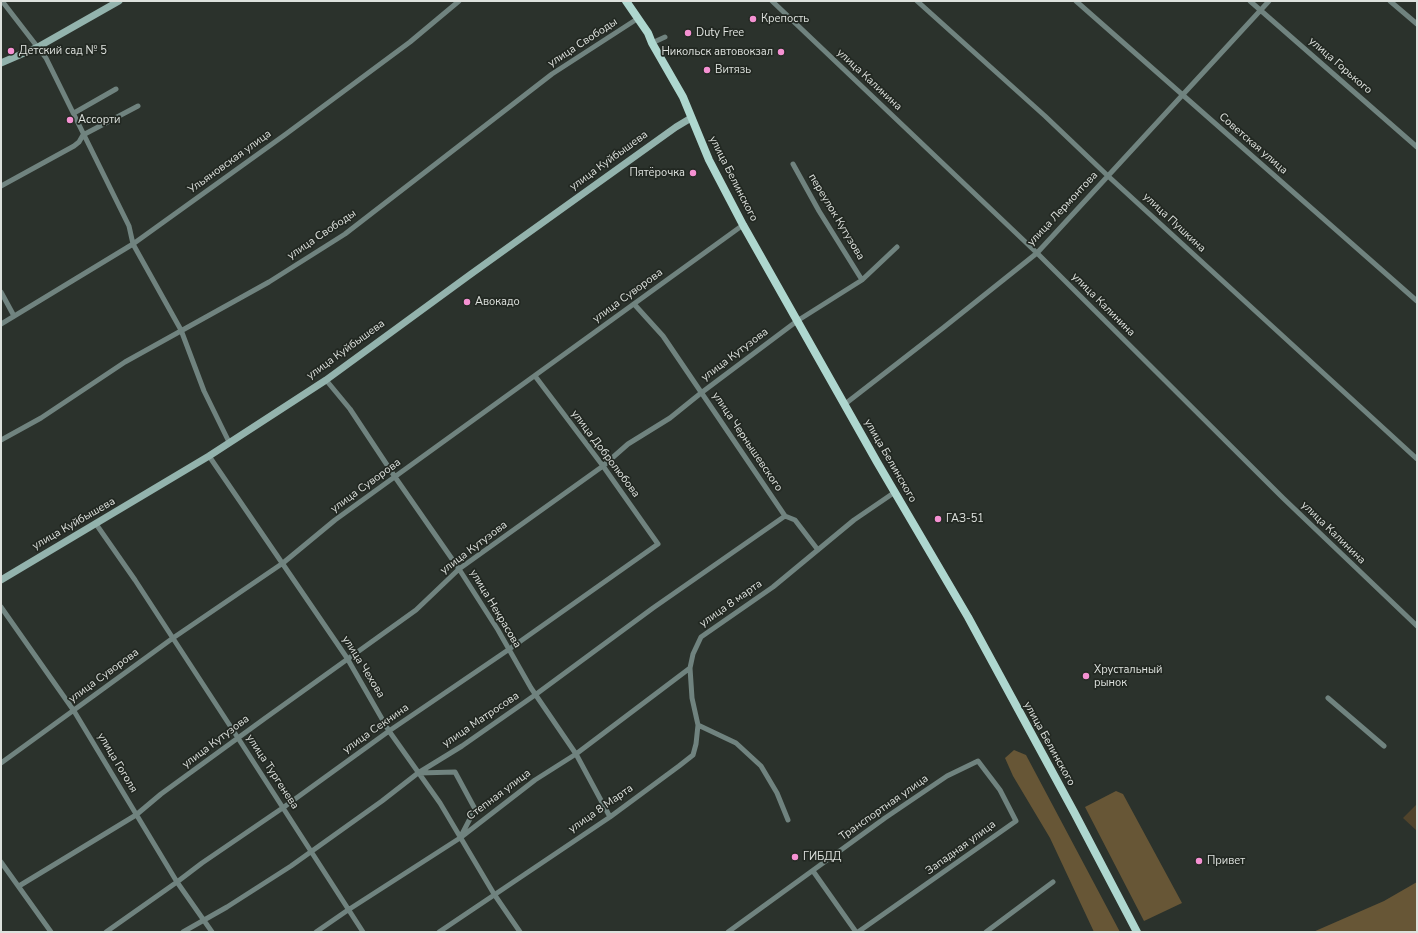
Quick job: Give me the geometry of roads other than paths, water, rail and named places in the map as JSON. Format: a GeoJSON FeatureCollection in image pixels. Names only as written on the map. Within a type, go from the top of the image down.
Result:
{"type":"FeatureCollection","features":[{"type":"Feature","properties":{"kind":"main road"},"geometry":{"type":"LineString","coordinates":[[1,63],[38,47],[119,1]]}},
{"type":"Feature","properties":{"kind":"main road","name":"улица Белинского"},"geometry":{"type":"LineString","coordinates":[[626,1],[648,33],[652,43],[683,97],[709,160],[743,225],[968,617],[1074,812],[1137,932]]}},
{"type":"Feature","properties":{"kind":"main road","name":"улица Куйбышева"},"geometry":{"type":"LineString","coordinates":[[1,580],[209,456],[326,380],[470,274],[670,131],[691,118]]}},
{"type":"Feature","properties":{"kind":"street"},"geometry":{"type":"LineString","coordinates":[[2,1],[46,58],[129,226],[133,244],[181,330],[204,391],[229,442]]}},
{"type":"Feature","properties":{"kind":"street","name":"Ульяновская улица"},"geometry":{"type":"LineString","coordinates":[[1,324],[133,244],[280,139],[385,61],[459,1]]}},
{"type":"Feature","properties":{"kind":"street","name":"улица Калинина"},"geometry":{"type":"LineString","coordinates":[[772,1],[1037,253],[1283,498],[1417,626]]}},
{"type":"Feature","properties":{"kind":"street","name":"улица Пушкина"},"geometry":{"type":"LineString","coordinates":[[917,1],[1045,116],[1108,176],[1417,459]]}},
{"type":"Feature","properties":{"kind":"street","name":"Советская улица"},"geometry":{"type":"LineString","coordinates":[[1076,1],[1417,301]]}},
{"type":"Feature","properties":{"kind":"street","name":"улица Горького"},"geometry":{"type":"LineString","coordinates":[[1250,1],[1417,147]]}},
{"type":"Feature","properties":{"kind":"street","name":"улица Лермонтова"},"geometry":{"type":"LineString","coordinates":[[845,404],[1037,253],[1269,1]]}},
{"type":"Feature","properties":{"kind":"street"},"geometry":{"type":"LineString","coordinates":[[1390,1],[1417,24]]}},
{"type":"Feature","properties":{"kind":"street","name":"улица Свободы"},"geometry":{"type":"LineString","coordinates":[[1,440],[41,418],[125,362],[269,282],[345,234],[552,74],[637,19]]}},
{"type":"Feature","properties":{"kind":"street"},"geometry":{"type":"LineString","coordinates":[[652,43],[665,37]]}},
{"type":"Feature","properties":{"kind":"street"},"geometry":{"type":"LineString","coordinates":[[74,113],[116,89]]}},
{"type":"Feature","properties":{"kind":"street"},"geometry":{"type":"LineString","coordinates":[[1,186],[74,146],[79,142],[83,135],[138,106]]}},
{"type":"Feature","properties":{"kind":"street","name":"переулок Кутузова"},"geometry":{"type":"LineString","coordinates":[[793,164],[819,211],[862,280]]}},
{"type":"Feature","properties":{"kind":"street","name":"улица Суворова"},"geometry":{"type":"LineString","coordinates":[[1,764],[172,638],[283,563],[335,520],[743,225]]}},
{"type":"Feature","properties":{"kind":"street","name":"улица Кутузова"},"geometry":{"type":"LineString","coordinates":[[19,886],[136,815],[162,794],[347,658],[416,610],[459,569],[602,466],[628,444],[670,418],[797,321],[862,280],[897,247]]}},
{"type":"Feature","properties":{"kind":"street"},"geometry":{"type":"LineString","coordinates":[[1,292],[14,316]]}},
{"type":"Feature","properties":{"kind":"street","name":"улица Чернышевского"},"geometry":{"type":"LineString","coordinates":[[634,304],[663,336],[785,516]]}},
{"type":"Feature","properties":{"kind":"street","name":"улица Добролюбова"},"geometry":{"type":"LineString","coordinates":[[535,376],[658,544]]}},
{"type":"Feature","properties":{"kind":"street","name":"улица Некрасова"},"geometry":{"type":"LineString","coordinates":[[326,380],[350,409],[459,569],[498,630],[508,650],[535,695],[576,754],[610,817]]}},
{"type":"Feature","properties":{"kind":"street","name":"улица Чехова"},"geometry":{"type":"LineString","coordinates":[[209,456],[347,658],[389,731],[440,803],[494,894],[520,932]]}},
{"type":"Feature","properties":{"kind":"street","name":"улица 8 марта"},"geometry":{"type":"LineString","coordinates":[[698,725],[692,698],[690,668],[693,654],[701,638],[773,586],[854,520],[895,492]]}},
{"type":"Feature","properties":{"kind":"street"},"geometry":{"type":"LineString","coordinates":[[785,516],[795,520],[818,550]]}},
{"type":"Feature","properties":{"kind":"street","name":"улица Матросова"},"geometry":{"type":"LineString","coordinates":[[183,932],[291,866],[382,801],[418,773],[462,746],[535,695],[653,608],[785,516]]}},
{"type":"Feature","properties":{"kind":"street","name":"улица Тургенева"},"geometry":{"type":"LineString","coordinates":[[96,524],[135,580],[284,807],[311,852],[363,932]]}},
{"type":"Feature","properties":{"kind":"street","name":"улица Секнина"},"geometry":{"type":"LineString","coordinates":[[106,932],[389,731],[508,650],[658,544]]}},
{"type":"Feature","properties":{"kind":"street","name":"улица Гоголя"},"geometry":{"type":"LineString","coordinates":[[1,607],[74,711],[136,815],[178,882],[212,932]]}},
{"type":"Feature","properties":{"kind":"street","name":"Степная улица"},"geometry":{"type":"LineString","coordinates":[[316,932],[460,838],[535,780],[576,754],[690,668]]}},
{"type":"Feature","properties":{"kind":"street"},"geometry":{"type":"LineString","coordinates":[[1328,698],[1384,746]]}},
{"type":"Feature","properties":{"kind":"street"},"geometry":{"type":"LineString","coordinates":[[698,725],[736,743],[761,766],[777,793],[788,820]]}},
{"type":"Feature","properties":{"kind":"street","name":"улица 8 Марта"},"geometry":{"type":"LineString","coordinates":[[494,894],[610,817],[693,755],[698,725]]}},
{"type":"Feature","properties":{"kind":"street","name":"Транспортная улица"},"geometry":{"type":"LineString","coordinates":[[728,932],[947,776],[978,761]]}},
{"type":"Feature","properties":{"kind":"street","name":"Западная улица"},"geometry":{"type":"LineString","coordinates":[[857,932],[1016,821],[1000,790],[978,761]]}},
{"type":"Feature","properties":{"kind":"street"},"geometry":{"type":"LineString","coordinates":[[418,773],[455,772],[475,809],[460,838]]}},
{"type":"Feature","properties":{"kind":"street"},"geometry":{"type":"LineString","coordinates":[[1,862],[51,932]]}},
{"type":"Feature","properties":{"kind":"street"},"geometry":{"type":"LineString","coordinates":[[813,871],[857,932]]}},
{"type":"Feature","properties":{"kind":"street"},"geometry":{"type":"LineString","coordinates":[[986,932],[1053,882]]}},
{"type":"Feature","properties":{"kind":"street"},"geometry":{"type":"LineString","coordinates":[[439,932],[494,894]]}},
{"type":"Feature","properties":{"kind":"place","name":"Крепость"},"geometry":{"type":"Point","coordinates":[753,19]}},
{"type":"Feature","properties":{"kind":"place","name":"Duty Free"},"geometry":{"type":"Point","coordinates":[688,33]}},
{"type":"Feature","properties":{"kind":"place","name":"Детский сад № 5"},"geometry":{"type":"Point","coordinates":[11,51]}},
{"type":"Feature","properties":{"kind":"place","name":"Никольск автовокзал"},"geometry":{"type":"Point","coordinates":[781,52]}},
{"type":"Feature","properties":{"kind":"place","name":"Витязь"},"geometry":{"type":"Point","coordinates":[707,70]}},
{"type":"Feature","properties":{"kind":"place","name":"Ассорти"},"geometry":{"type":"Point","coordinates":[70,120]}},
{"type":"Feature","properties":{"kind":"place","name":"Пятёрочка"},"geometry":{"type":"Point","coordinates":[693,173]}},
{"type":"Feature","properties":{"kind":"place","name":"Авокадо"},"geometry":{"type":"Point","coordinates":[467,302]}},
{"type":"Feature","properties":{"kind":"place","name":"ГАЗ-51"},"geometry":{"type":"Point","coordinates":[938,519]}},
{"type":"Feature","properties":{"kind":"place","name":"Хрустальный рынок"},"geometry":{"type":"Point","coordinates":[1086,676]}},
{"type":"Feature","properties":{"kind":"place","name":"ГИБДД"},"geometry":{"type":"Point","coordinates":[795,857]}},
{"type":"Feature","properties":{"kind":"place","name":"Привет"},"geometry":{"type":"Point","coordinates":[1199,861]}}]}
